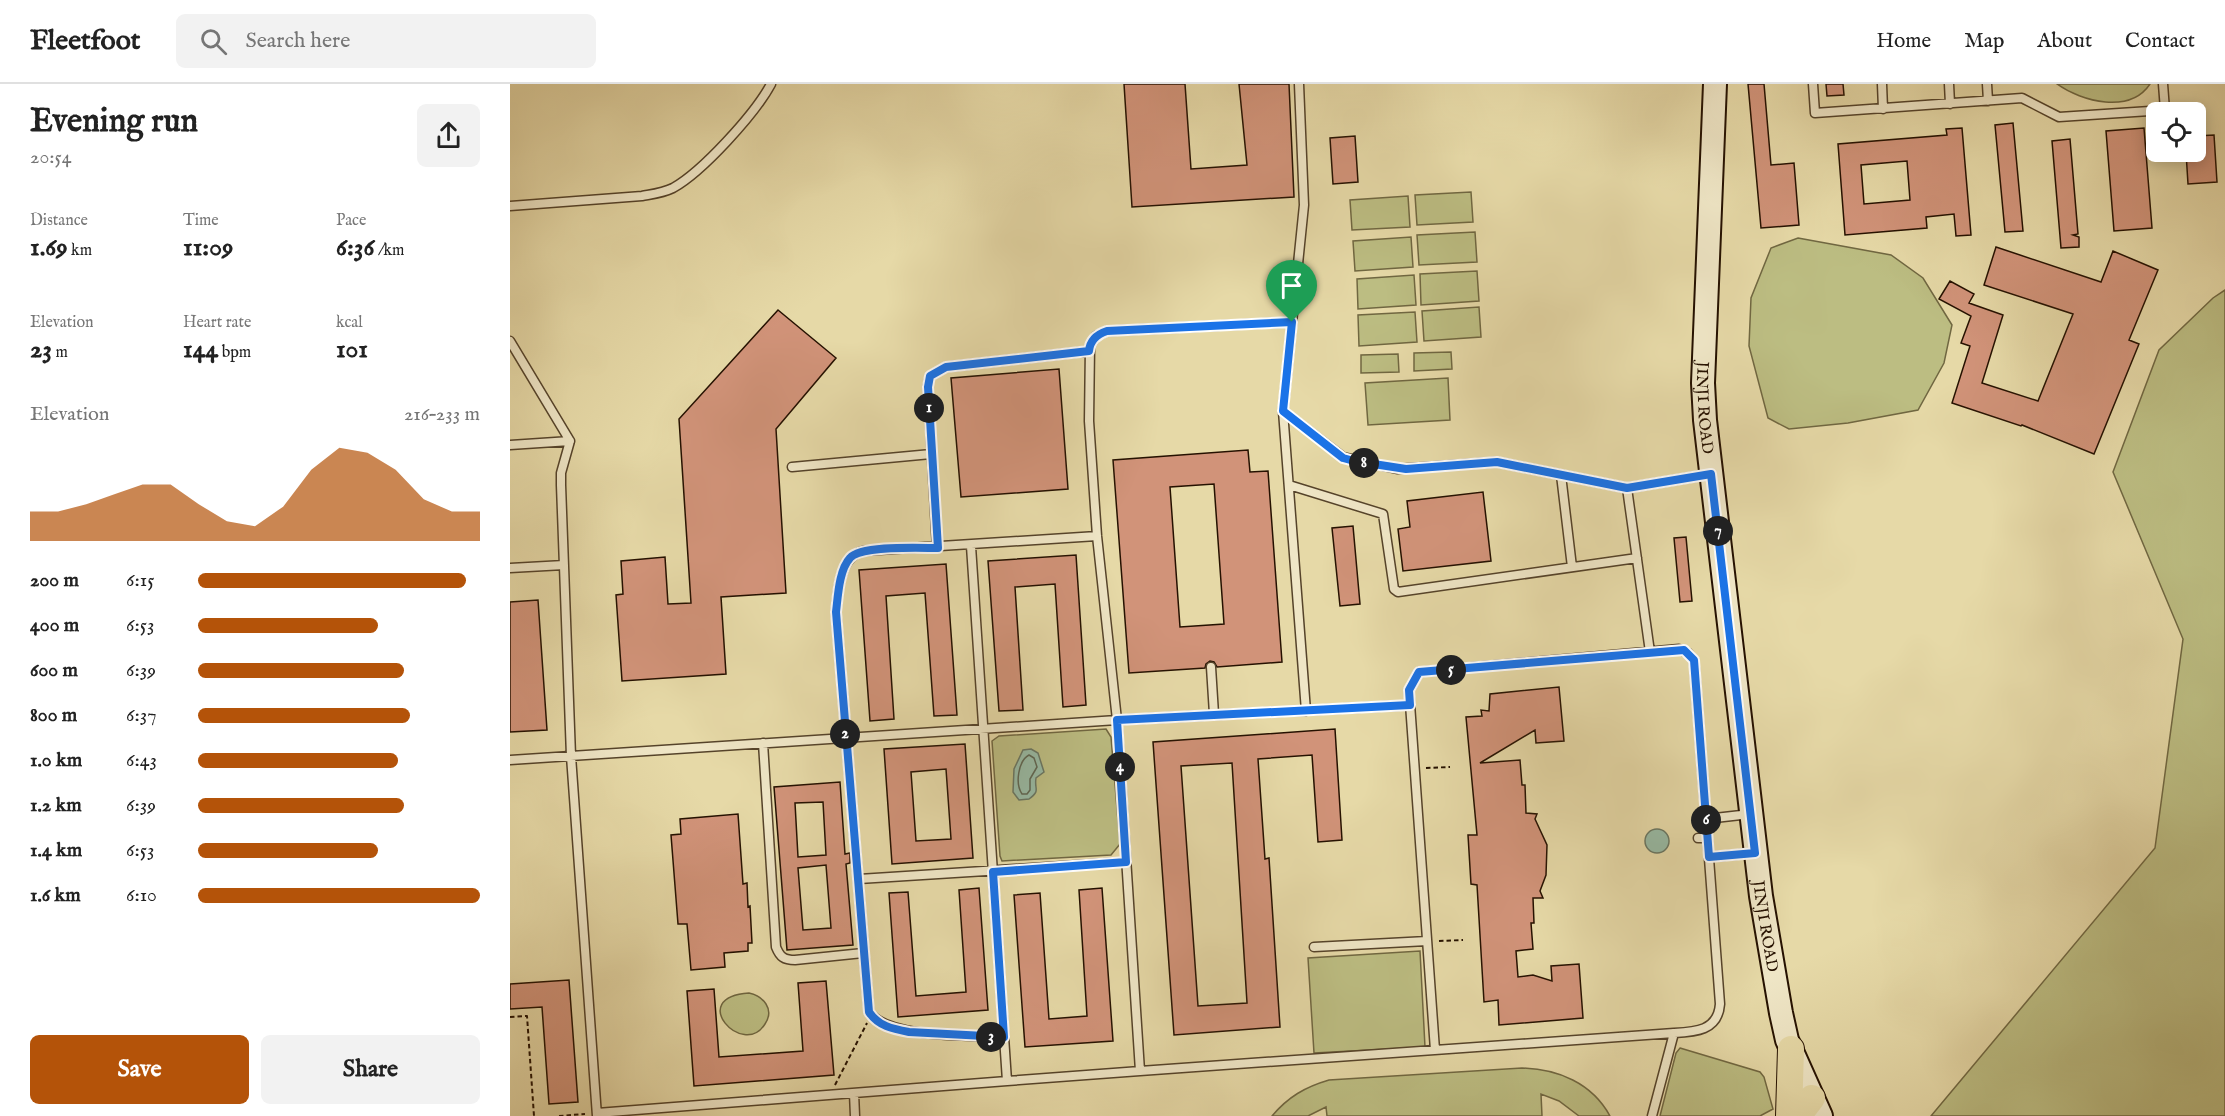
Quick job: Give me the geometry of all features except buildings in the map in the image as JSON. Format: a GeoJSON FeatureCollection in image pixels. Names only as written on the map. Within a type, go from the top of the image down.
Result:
{"type":"FeatureCollection","features":[{"type":"Feature","properties":{"kind":"main road","name":"JINJI ROAD"},"geometry":{"type":"LineString","coordinates":[[1715,84],[1703,383],[1711,474],[1755,853],[1776,988],[1783,1023],[1810,1110]]}},
{"type":"Feature","properties":{"kind":"main road"},"geometry":{"type":"LineString","coordinates":[[1790,1116],[1791,1048]]}},
{"type":"Feature","properties":{"kind":"lane"},"geometry":{"type":"LineString","coordinates":[[510,206],[662,193],[687,179],[703,165],[757,106],[771,84]]}},
{"type":"Feature","properties":{"kind":"lane"},"geometry":{"type":"LineString","coordinates":[[1299,84],[1305,205],[1283,411],[1306,711]]}},
{"type":"Feature","properties":{"kind":"lane"},"geometry":{"type":"LineString","coordinates":[[1813,84],[1815,114],[2022,98],[2059,117],[2165,110],[2163,84]]}},
{"type":"Feature","properties":{"kind":"lane"},"geometry":{"type":"LineString","coordinates":[[1882,84],[1883,108]]}},
{"type":"Feature","properties":{"kind":"lane"},"geometry":{"type":"LineString","coordinates":[[1949,84],[1950,104]]}},
{"type":"Feature","properties":{"kind":"lane"},"geometry":{"type":"LineString","coordinates":[[1987,84],[1988,101]]}},
{"type":"Feature","properties":{"kind":"lane"},"geometry":{"type":"LineString","coordinates":[[1140,1071],[1117,720],[1097,536],[1089,421],[1090,346],[1096,336],[1107,331],[1292,322]]}},
{"type":"Feature","properties":{"kind":"lane"},"geometry":{"type":"LineString","coordinates":[[510,341],[570,441],[561,473],[571,756],[597,1114],[1006,1081],[1674,1033],[1705,1029],[1714,1021],[1720,1009],[1709,857],[1703,838],[1706,819],[1694,660],[1684,650],[1419,672],[1409,690],[1435,1050]]}},
{"type":"Feature","properties":{"kind":"lane"},"geometry":{"type":"LineString","coordinates":[[938,548],[928,387],[933,373],[946,367],[1089,351]]}},
{"type":"Feature","properties":{"kind":"lane"},"geometry":{"type":"LineString","coordinates":[[1283,411],[1335,452],[1354,461],[1406,469],[1497,462],[1627,488],[1711,474]]}},
{"type":"Feature","properties":{"kind":"lane"},"geometry":{"type":"LineString","coordinates":[[510,445],[570,441]]}},
{"type":"Feature","properties":{"kind":"lane"},"geometry":{"type":"LineString","coordinates":[[792,467],[931,454]]}},
{"type":"Feature","properties":{"kind":"lane"},"geometry":{"type":"LineString","coordinates":[[1561,475],[1572,567]]}},
{"type":"Feature","properties":{"kind":"lane"},"geometry":{"type":"LineString","coordinates":[[1289,485],[1383,514],[1394,589],[1398,592],[1637,558]]}},
{"type":"Feature","properties":{"kind":"lane"},"geometry":{"type":"LineString","coordinates":[[1627,488],[1650,652]]}},
{"type":"Feature","properties":{"kind":"lane"},"geometry":{"type":"LineString","coordinates":[[1004,1037],[909,1032],[884,1025],[869,1012],[836,612],[839,588],[848,560],[854,554],[863,552],[1097,536]]}},
{"type":"Feature","properties":{"kind":"lane"},"geometry":{"type":"LineString","coordinates":[[971,546],[1006,1081]]}},
{"type":"Feature","properties":{"kind":"lane"},"geometry":{"type":"LineString","coordinates":[[510,568],[564,565]]}},
{"type":"Feature","properties":{"kind":"lane"},"geometry":{"type":"LineString","coordinates":[[1211,667],[1214,714]]}},
{"type":"Feature","properties":{"kind":"lane"},"geometry":{"type":"LineString","coordinates":[[510,760],[1214,714],[1410,705]]}},
{"type":"Feature","properties":{"kind":"lane"},"geometry":{"type":"LineString","coordinates":[[763,743],[778,954],[787,960],[795,960],[863,953]]}},
{"type":"Feature","properties":{"kind":"lane"},"geometry":{"type":"LineString","coordinates":[[1706,819],[1751,814]]}},
{"type":"Feature","properties":{"kind":"lane"},"geometry":{"type":"LineString","coordinates":[[1709,857],[1755,853]]}},
{"type":"Feature","properties":{"kind":"lane"},"geometry":{"type":"LineString","coordinates":[[859,879],[1126,862]]}},
{"type":"Feature","properties":{"kind":"lane"},"geometry":{"type":"LineString","coordinates":[[1314,947],[1427,941]]}},
{"type":"Feature","properties":{"kind":"lane"},"geometry":{"type":"LineString","coordinates":[[1652,1116],[1674,1033]]}},
{"type":"Feature","properties":{"kind":"lane"},"geometry":{"type":"LineString","coordinates":[[854,1093],[855,1116]]}},
{"type":"Feature","properties":{"kind":"path"},"geometry":{"type":"LineString","coordinates":[[1414,769],[1450,767]]}},
{"type":"Feature","properties":{"kind":"path"},"geometry":{"type":"LineString","coordinates":[[1427,941],[1463,940]]}},
{"type":"Feature","properties":{"kind":"path"},"geometry":{"type":"LineString","coordinates":[[510,1017],[528,1016],[534,1116]]}},
{"type":"Feature","properties":{"kind":"path"},"geometry":{"type":"LineString","coordinates":[[829,1095],[871,1016]]}},
{"type":"Feature","properties":{"kind":"path"},"geometry":{"type":"LineString","coordinates":[[560,1116],[597,1114]]}},
{"type":"Feature","properties":{"kind":"green space"},"geometry":{"type":"Polygon","coordinates":[[[2057,84],[2150,84],[2131,99],[2105,102],[2079,96],[2057,84]]]}},
{"type":"Feature","properties":{"kind":"green space"},"geometry":{"type":"Polygon","coordinates":[[[1471,192],[1473,222],[1417,225],[1415,195],[1471,192]]]}},
{"type":"Feature","properties":{"kind":"green space"},"geometry":{"type":"Polygon","coordinates":[[[1408,196],[1410,227],[1352,230],[1350,200],[1408,196]]]}},
{"type":"Feature","properties":{"kind":"green space"},"geometry":{"type":"Polygon","coordinates":[[[1475,232],[1477,262],[1419,265],[1417,235],[1475,232]]]}},
{"type":"Feature","properties":{"kind":"green space"},"geometry":{"type":"Polygon","coordinates":[[[1411,237],[1413,267],[1355,271],[1353,241],[1411,237]]]}},
{"type":"Feature","properties":{"kind":"green space"},"geometry":{"type":"Polygon","coordinates":[[[1798,238],[1891,255],[1923,278],[1952,325],[1944,363],[1918,410],[1848,423],[1789,429],[1768,418],[1749,346],[1751,298],[1771,248],[1798,238]]]}},
{"type":"Feature","properties":{"kind":"green space"},"geometry":{"type":"Polygon","coordinates":[[[1477,271],[1479,301],[1421,305],[1420,274],[1477,271]]]}},
{"type":"Feature","properties":{"kind":"green space"},"geometry":{"type":"Polygon","coordinates":[[[1414,275],[1416,305],[1358,309],[1357,279],[1414,275]]]}},
{"type":"Feature","properties":{"kind":"green space"},"geometry":{"type":"Polygon","coordinates":[[[2225,290],[2225,1116],[1931,1116],[2155,848],[2183,639],[2113,472],[2159,350],[2213,298],[2225,290]]]}},
{"type":"Feature","properties":{"kind":"green space"},"geometry":{"type":"Polygon","coordinates":[[[1479,307],[1481,337],[1424,341],[1422,311],[1479,307]]]}},
{"type":"Feature","properties":{"kind":"green space"},"geometry":{"type":"Polygon","coordinates":[[[1415,312],[1417,342],[1359,346],[1358,315],[1415,312]]]}},
{"type":"Feature","properties":{"kind":"green space"},"geometry":{"type":"Polygon","coordinates":[[[1451,352],[1452,369],[1414,371],[1414,353],[1451,352]]]}},
{"type":"Feature","properties":{"kind":"green space"},"geometry":{"type":"Polygon","coordinates":[[[1398,354],[1399,372],[1361,373],[1361,355],[1398,354]]]}},
{"type":"Feature","properties":{"kind":"green space"},"geometry":{"type":"Polygon","coordinates":[[[1448,378],[1450,420],[1368,425],[1365,383],[1448,378]]]}},
{"type":"Feature","properties":{"kind":"green space"},"geometry":{"type":"Polygon","coordinates":[[[1106,729],[1111,737],[1120,844],[1111,855],[1002,861],[992,741],[999,736],[1106,729]]]}},
{"type":"Feature","properties":{"kind":"green space"},"geometry":{"type":"Polygon","coordinates":[[[1420,951],[1425,1047],[1314,1053],[1308,958],[1420,951]]]}},
{"type":"Feature","properties":{"kind":"green space"},"geometry":{"type":"Polygon","coordinates":[[[749,993],[763,1000],[769,1013],[765,1024],[755,1033],[744,1034],[734,1031],[725,1023],[721,1014],[722,1004],[731,997],[749,993]]]}},
{"type":"Feature","properties":{"kind":"green space"},"geometry":{"type":"Polygon","coordinates":[[[1680,1048],[1760,1072],[1764,1077],[1773,1109],[1760,1116],[1660,1116],[1676,1053],[1680,1048]]]}},
{"type":"Feature","properties":{"kind":"green space"},"geometry":{"type":"Polygon","coordinates":[[[1522,1068],[1548,1071],[1573,1080],[1594,1095],[1610,1116],[1579,1116],[1559,1101],[1541,1094],[1542,1116],[1327,1116],[1326,1107],[1308,1116],[1272,1116],[1284,1103],[1298,1094],[1329,1080],[1522,1068]]]}},
{"type":"Feature","properties":{"kind":"water"},"geometry":{"type":"Polygon","coordinates":[[[1031,749],[1038,753],[1044,772],[1036,778],[1035,794],[1029,799],[1019,800],[1013,792],[1014,769],[1023,750],[1031,749]]]}},
{"type":"Feature","properties":{"kind":"water"},"geometry":{"type":"Polygon","coordinates":[[[1657,829],[1666,832],[1669,841],[1666,850],[1657,853],[1648,850],[1645,841],[1648,832],[1657,829]]]}},
{"type":"Feature","properties":{"kind":"route"},"geometry":{"type":"LineString","coordinates":[[1292,322],[1283,411],[1343,458],[1397,469],[1497,462],[1627,488],[1711,474],[1755,853],[1709,857],[1694,660],[1684,650],[1419,672],[1409,690],[1410,705],[1117,720],[1126,862],[993,872],[1004,1037],[909,1032],[876,1021],[869,1012],[863,953],[859,879],[845,739],[836,612],[843,571],[854,554],[874,550],[938,548],[931,454],[928,387],[930,376],[946,367],[1089,351],[1096,336],[1107,331],[1292,322]]}}]}
